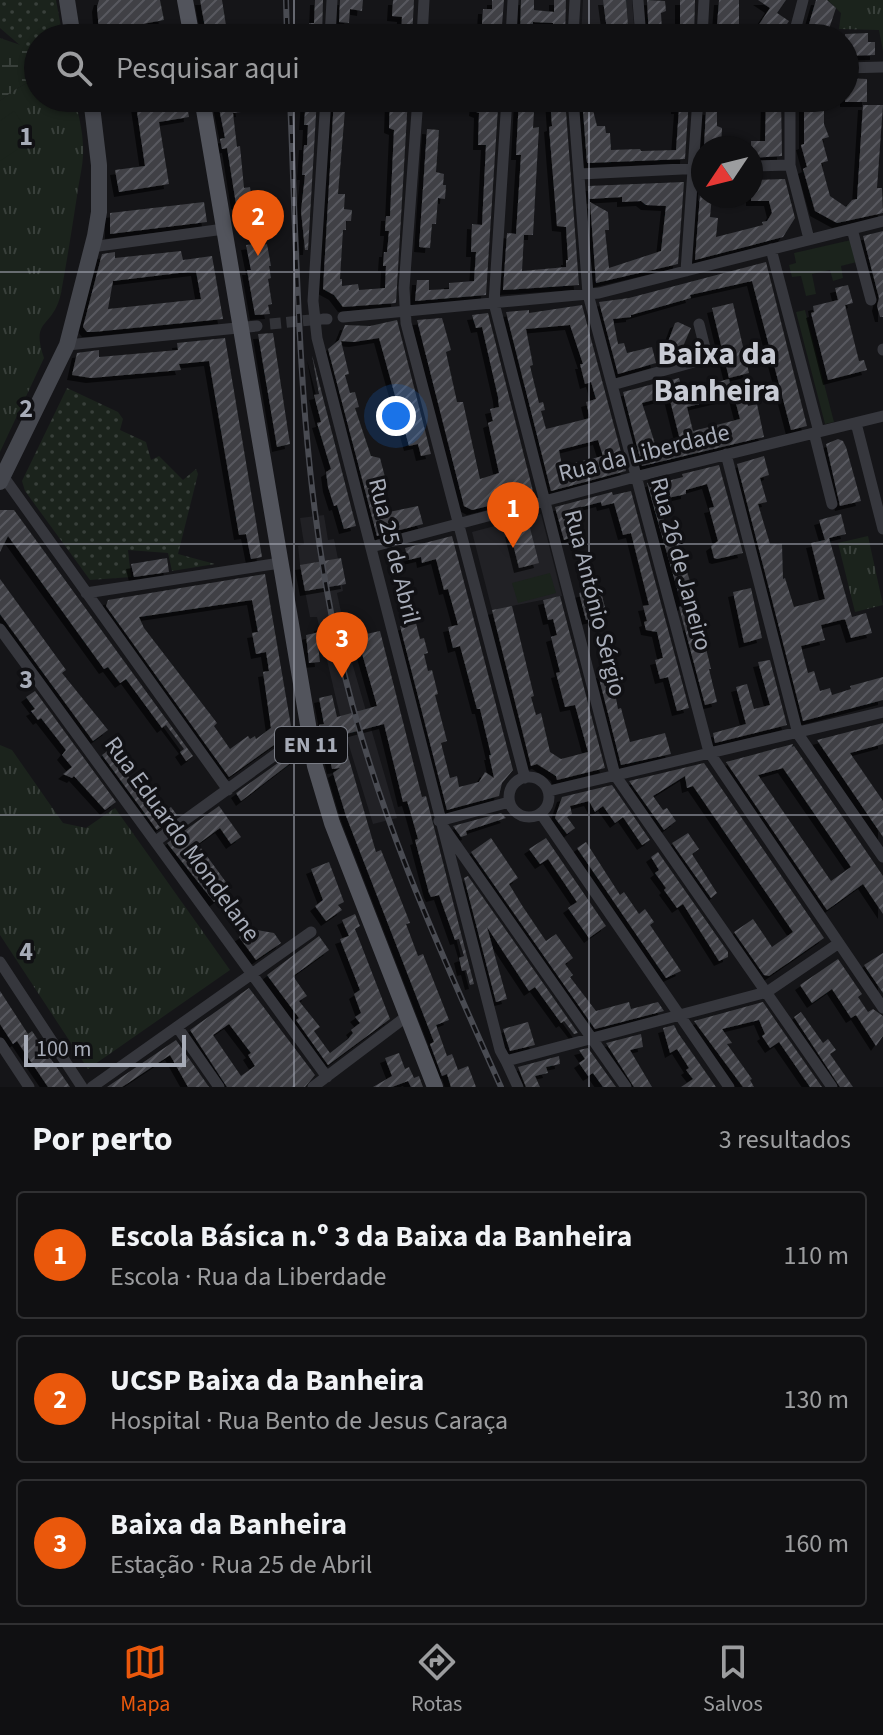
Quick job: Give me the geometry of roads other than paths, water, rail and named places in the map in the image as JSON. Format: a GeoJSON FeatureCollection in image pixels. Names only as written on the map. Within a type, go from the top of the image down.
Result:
{"type":"FeatureCollection","features":[{"type":"Feature","properties":{"kind":"main road"},"geometry":{"type":"LineString","coordinates":[[185,0],[189,24]]}},
{"type":"Feature","properties":{"kind":"main road","name":"EN 11"},"geometry":{"type":"LineString","coordinates":[[204,112],[224,229],[249,326],[280,563],[315,766],[332,823],[435,1087]]}},
{"type":"Feature","properties":{"kind":"street"},"geometry":{"type":"LineString","coordinates":[[67,0],[71,24]]}},
{"type":"Feature","properties":{"kind":"street"},"geometry":{"type":"LineString","coordinates":[[76,0],[80,24]]}},
{"type":"Feature","properties":{"kind":"street"},"geometry":{"type":"LineString","coordinates":[[331,24],[332,0]]}},
{"type":"Feature","properties":{"kind":"street"},"geometry":{"type":"LineString","coordinates":[[423,24],[424,0]]}},
{"type":"Feature","properties":{"kind":"street"},"geometry":{"type":"LineString","coordinates":[[512,24],[513,0]]}},
{"type":"Feature","properties":{"kind":"street"},"geometry":{"type":"LineString","coordinates":[[574,24],[575,0]]}},
{"type":"Feature","properties":{"kind":"street"},"geometry":{"type":"LineString","coordinates":[[638,0],[640,24]]}},
{"type":"Feature","properties":{"kind":"street"},"geometry":{"type":"LineString","coordinates":[[703,24],[704,0]]}},
{"type":"Feature","properties":{"kind":"street"},"geometry":{"type":"LineString","coordinates":[[797,24],[803,0]]}},
{"type":"Feature","properties":{"kind":"street"},"geometry":{"type":"LineString","coordinates":[[859,68],[883,67]]}},
{"type":"Feature","properties":{"kind":"street"},"geometry":{"type":"LineString","coordinates":[[84,112],[92,186],[91,247]]}},
{"type":"Feature","properties":{"kind":"street"},"geometry":{"type":"LineString","coordinates":[[93,112],[99,155],[99,212],[67,345],[2,479],[228,790]]}},
{"type":"Feature","properties":{"kind":"street","name":"Rua 25 de Abril"},"geometry":{"type":"LineString","coordinates":[[325,112],[313,291],[317,338],[496,1039],[518,1087]]}},
{"type":"Feature","properties":{"kind":"street"},"geometry":{"type":"LineString","coordinates":[[417,112],[404,288],[405,313],[525,778]]}},
{"type":"Feature","properties":{"kind":"street","name":"Rua António Sérgio"},"geometry":{"type":"LineString","coordinates":[[506,112],[494,303],[615,775]]}},
{"type":"Feature","properties":{"kind":"street","name":"Rua 26 de Janeiro"},"geometry":{"type":"LineString","coordinates":[[574,112],[588,294],[709,752],[883,1008]]}},
{"type":"Feature","properties":{"kind":"street"},"geometry":{"type":"LineString","coordinates":[[698,112],[698,136]]}},
{"type":"Feature","properties":{"kind":"street"},"geometry":{"type":"LineString","coordinates":[[790,112],[790,165],[809,239]]}},
{"type":"Feature","properties":{"kind":"street"},"geometry":{"type":"LineString","coordinates":[[763,166],[790,165]]}},
{"type":"Feature","properties":{"kind":"street"},"geometry":{"type":"LineString","coordinates":[[580,174],[691,168]]}},
{"type":"Feature","properties":{"kind":"street"},"geometry":{"type":"LineString","coordinates":[[686,271],[693,208]]}},
{"type":"Feature","properties":{"kind":"street"},"geometry":{"type":"LineString","coordinates":[[343,317],[599,293],[883,221]]}},
{"type":"Feature","properties":{"kind":"street"},"geometry":{"type":"LineString","coordinates":[[91,247],[224,229]]}},
{"type":"Feature","properties":{"kind":"street"},"geometry":{"type":"LineString","coordinates":[[852,229],[871,300]]}},
{"type":"Feature","properties":{"kind":"street"},"geometry":{"type":"LineString","coordinates":[[771,249],[832,504]]}},
{"type":"Feature","properties":{"kind":"street"},"geometry":{"type":"LineString","coordinates":[[612,385],[704,358],[706,352],[699,324]]}},
{"type":"Feature","properties":{"kind":"street"},"geometry":{"type":"LineString","coordinates":[[67,345],[249,326]]}},
{"type":"Feature","properties":{"kind":"street","name":"Rua da Liberdade"},"geometry":{"type":"LineString","coordinates":[[371,547],[883,416]]}},
{"type":"Feature","properties":{"kind":"street"},"geometry":{"type":"LineString","coordinates":[[856,423],[883,529]]}},
{"type":"Feature","properties":{"kind":"street"},"geometry":{"type":"LineString","coordinates":[[726,454],[798,734],[883,857]]}},
{"type":"Feature","properties":{"kind":"street"},"geometry":{"type":"LineString","coordinates":[[86,593],[280,563]]}},
{"type":"Feature","properties":{"kind":"street","name":"Rua Eduardo Mondelane"},"geometry":{"type":"LineString","coordinates":[[0,629],[327,1077]]}},
{"type":"Feature","properties":{"kind":"street"},"geometry":{"type":"LineString","coordinates":[[549,791],[883,712]]}},
{"type":"Feature","properties":{"kind":"street"},"geometry":{"type":"LineString","coordinates":[[156,841],[308,731]]}},
{"type":"Feature","properties":{"kind":"street"},"geometry":{"type":"LineString","coordinates":[[615,775],[832,1087]]}},
{"type":"Feature","properties":{"kind":"street"},"geometry":{"type":"LineString","coordinates":[[525,778],[537,779],[549,791],[548,804],[541,814],[528,818],[516,813],[509,802],[514,784],[525,778]]}},
{"type":"Feature","properties":{"kind":"street"},"geometry":{"type":"LineString","coordinates":[[509,802],[439,821],[626,1087]]}},
{"type":"Feature","properties":{"kind":"street"},"geometry":{"type":"LineString","coordinates":[[541,814],[729,1087]]}},
{"type":"Feature","properties":{"kind":"street"},"geometry":{"type":"LineString","coordinates":[[92,1087],[311,932]]}},
{"type":"Feature","properties":{"kind":"street"},"geometry":{"type":"LineString","coordinates":[[506,1061],[767,992],[839,943]]}},
{"type":"Feature","properties":{"kind":"street"},"geometry":{"type":"LineString","coordinates":[[0,962],[82,1087]]}},
{"type":"Feature","properties":{"kind":"street"},"geometry":{"type":"LineString","coordinates":[[313,1087],[407,1016]]}},
{"type":"Feature","properties":{"kind":"street"},"geometry":{"type":"LineString","coordinates":[[178,1028],[219,1087]]}},
{"type":"Feature","properties":{"kind":"street"},"geometry":{"type":"LineString","coordinates":[[0,1043],[29,1087]]}},
{"type":"Feature","properties":{"kind":"tunnel"},"geometry":{"type":"LineString","coordinates":[[270,324],[321,319]]}},
{"type":"Feature","properties":{"kind":"railway"},"geometry":{"type":"LineString","coordinates":[[286,0],[287,24]]}},
{"type":"Feature","properties":{"kind":"railway"},"geometry":{"type":"LineString","coordinates":[[291,112],[298,307],[308,445],[325,583],[339,651],[353,708],[388,819],[453,980],[501,1087]]}},
{"type":"Feature","properties":{"kind":"place","name":"UCSP Baixa da Banheira"},"geometry":{"type":"Point","coordinates":[258,256]}},
{"type":"Feature","properties":{"kind":"place","name":"Escola Básica n.º 3 da Baixa da Banheira"},"geometry":{"type":"Point","coordinates":[513,548]}},
{"type":"Feature","properties":{"kind":"place","name":"Baixa da Banheira"},"geometry":{"type":"Point","coordinates":[342,678]}},
{"type":"Feature","properties":{"kind":"district","name":"Baixa da Banheira"},"geometry":{"type":"Point","coordinates":[717,372]}}]}
